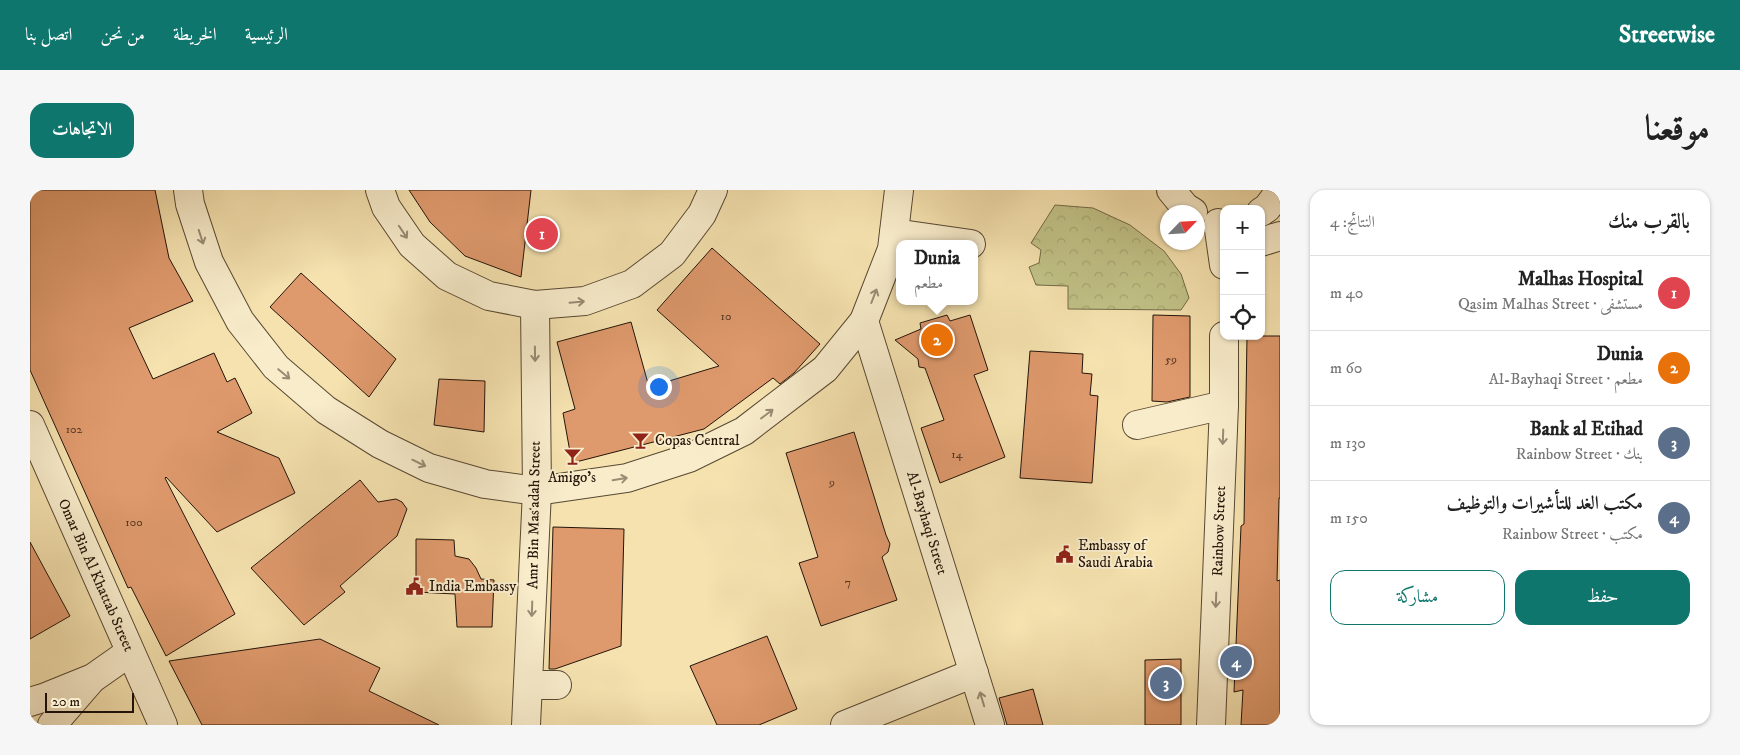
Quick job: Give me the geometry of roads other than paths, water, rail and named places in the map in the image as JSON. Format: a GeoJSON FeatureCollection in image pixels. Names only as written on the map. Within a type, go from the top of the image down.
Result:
{"type":"FeatureCollection","features":[{"type":"Feature","properties":{"kind":"street"},"geometry":{"type":"LineString","coordinates":[[188,190],[190,204],[209,262],[240,321],[276,367],[326,410],[380,444],[428,468],[485,484],[537,490],[627,478],[688,458],[744,431],[825,370],[864,321],[892,249],[899,190]]}},
{"type":"Feature","properties":{"kind":"street"},"geometry":{"type":"LineString","coordinates":[[380,190],[386,207],[412,246],[447,276],[489,296],[534,305],[585,301],[632,284],[672,254],[702,214],[713,190]]}},
{"type":"Feature","properties":{"kind":"street"},"geometry":{"type":"LineString","coordinates":[[1171,190],[1183,205]]}},
{"type":"Feature","properties":{"kind":"street"},"geometry":{"type":"LineString","coordinates":[[1213,221],[1220,250]]}},
{"type":"Feature","properties":{"kind":"street"},"geometry":{"type":"LineString","coordinates":[[894,233],[944,240]]}},
{"type":"Feature","properties":{"kind":"street"},"geometry":{"type":"LineString","coordinates":[[1265,241],[1280,236]]}},
{"type":"Feature","properties":{"kind":"street","name":"Amr Bin Masʻadah Street"},"geometry":{"type":"LineString","coordinates":[[526,725],[537,490],[534,305]]}},
{"type":"Feature","properties":{"kind":"street","name":"Al-Bayhaqi Street"},"geometry":{"type":"LineString","coordinates":[[864,321],[990,725]]}},
{"type":"Feature","properties":{"kind":"street","name":"Rainbow Street"},"geometry":{"type":"LineString","coordinates":[[1211,725],[1224,405],[1224,340]]}},
{"type":"Feature","properties":{"kind":"street"},"geometry":{"type":"LineString","coordinates":[[1137,425],[1224,405]]}},
{"type":"Feature","properties":{"kind":"street","name":"Omar Bin Al Khattab Street"},"geometry":{"type":"LineString","coordinates":[[30,425],[163,725]]}},
{"type":"Feature","properties":{"kind":"street"},"geometry":{"type":"LineString","coordinates":[[30,702],[93,678],[130,652]]}},
{"type":"Feature","properties":{"kind":"street"},"geometry":{"type":"LineString","coordinates":[[845,725],[974,673]]}},
{"type":"Feature","properties":{"kind":"street"},"geometry":{"type":"LineString","coordinates":[[52,725],[93,678]]}},
{"type":"Feature","properties":{"kind":"street"},"geometry":{"type":"LineString","coordinates":[[528,685],[557,685]]}},
{"type":"Feature","properties":{"kind":"place","name":"Malhas Hospital"},"geometry":{"type":"Point","coordinates":[542,234]}},
{"type":"Feature","properties":{"kind":"place","name":"Dunia"},"geometry":{"type":"Point","coordinates":[937,340]}},
{"type":"Feature","properties":{"kind":"place","name":"Copas Central"},"geometry":{"type":"Point","coordinates":[641,440]}},
{"type":"Feature","properties":{"kind":"place","name":"Amigo's"},"geometry":{"type":"Point","coordinates":[572,456]}},
{"type":"Feature","properties":{"kind":"place","name":"Embassy of Saudi Arabia"},"geometry":{"type":"Point","coordinates":[1064,554]}},
{"type":"Feature","properties":{"kind":"place","name":"India Embassy"},"geometry":{"type":"Point","coordinates":[415,586]}},
{"type":"Feature","properties":{"kind":"place","name":"مكتب الغد للتأشيرات والتوظيف"},"geometry":{"type":"Point","coordinates":[1236,662]}},
{"type":"Feature","properties":{"kind":"place","name":"Bank al Etihad"},"geometry":{"type":"Point","coordinates":[1166,683]}}]}
